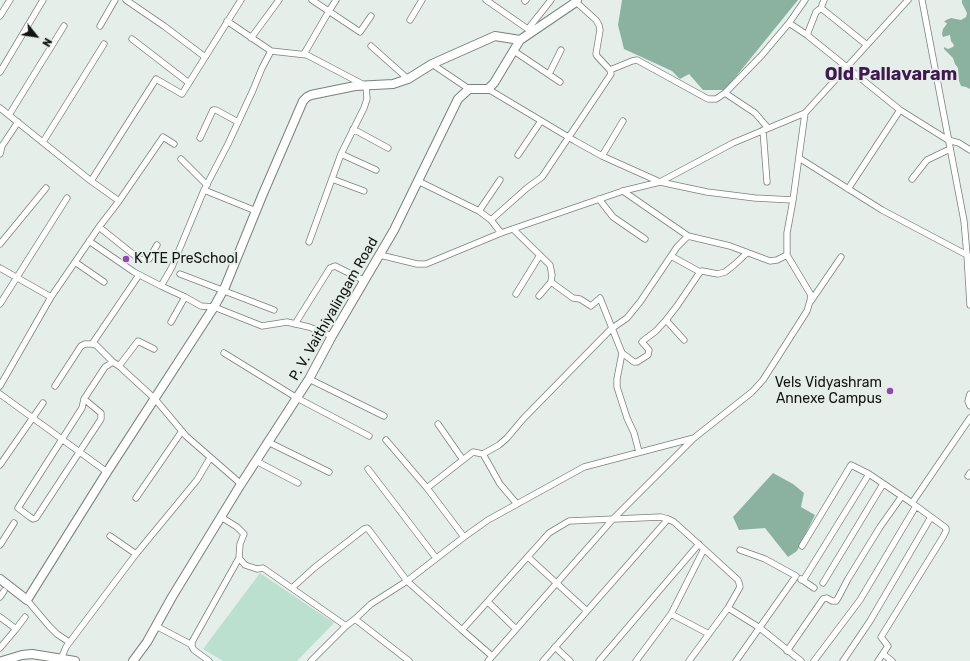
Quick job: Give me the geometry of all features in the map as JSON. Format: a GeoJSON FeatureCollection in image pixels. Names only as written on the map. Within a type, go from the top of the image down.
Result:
{"type":"FeatureCollection","features":[{"type":"Feature","properties":{"kind":"street"},"geometry":{"type":"LineString","coordinates":[[0,16],[10,0]]}},
{"type":"Feature","properties":{"kind":"street"},"geometry":{"type":"LineString","coordinates":[[0,72],[43,0]]}},
{"type":"Feature","properties":{"kind":"street"},"geometry":{"type":"LineString","coordinates":[[100,26],[115,0]]}},
{"type":"Feature","properties":{"kind":"street"},"geometry":{"type":"LineString","coordinates":[[126,0],[205,57]]}},
{"type":"Feature","properties":{"kind":"street"},"geometry":{"type":"LineString","coordinates":[[91,181],[156,79],[182,94],[241,0]]}},
{"type":"Feature","properties":{"kind":"street"},"geometry":{"type":"LineString","coordinates":[[251,38],[279,0]]}},
{"type":"Feature","properties":{"kind":"street"},"geometry":{"type":"LineString","coordinates":[[312,0],[360,32],[371,16]]}},
{"type":"Feature","properties":{"kind":"street"},"geometry":{"type":"LineString","coordinates":[[304,54],[336,0]]}},
{"type":"Feature","properties":{"kind":"street"},"geometry":{"type":"LineString","coordinates":[[410,20],[422,0]]}},
{"type":"Feature","properties":{"kind":"street"},"geometry":{"type":"LineString","coordinates":[[486,0],[530,30]]}},
{"type":"Feature","properties":{"kind":"street"},"geometry":{"type":"LineString","coordinates":[[488,89],[520,40],[530,30],[550,0]]}},
{"type":"Feature","properties":{"kind":"street"},"geometry":{"type":"LineString","coordinates":[[610,70],[637,60],[708,99],[716,99],[725,93],[762,55],[789,23],[805,0]]}},
{"type":"Feature","properties":{"kind":"street"},"geometry":{"type":"LineString","coordinates":[[807,35],[816,12],[821,8],[824,0]]}},
{"type":"Feature","properties":{"kind":"street"},"geometry":{"type":"LineString","coordinates":[[380,256],[422,264],[501,233],[599,199],[623,191],[660,182],[733,143],[805,113],[908,0]]}},
{"type":"Feature","properties":{"kind":"street"},"geometry":{"type":"LineString","coordinates":[[922,0],[948,140],[968,232],[970,305]]}},
{"type":"Feature","properties":{"kind":"street"},"geometry":{"type":"LineString","coordinates":[[491,220],[527,188],[542,177],[610,74],[610,70],[596,54],[600,30],[599,25],[596,20],[576,1],[530,30]]}},
{"type":"Feature","properties":{"kind":"street"},"geometry":{"type":"LineString","coordinates":[[821,8],[867,45]]}},
{"type":"Feature","properties":{"kind":"street"},"geometry":{"type":"LineString","coordinates":[[227,21],[271,51],[307,55],[366,86]]}},
{"type":"Feature","properties":{"kind":"street"},"geometry":{"type":"LineString","coordinates":[[789,23],[807,35],[900,110],[948,140],[959,143],[970,150]]}},
{"type":"Feature","properties":{"kind":"street"},"geometry":{"type":"LineString","coordinates":[[9,115],[64,26]]}},
{"type":"Feature","properties":{"kind":"street"},"geometry":{"type":"LineString","coordinates":[[27,600],[107,472],[214,307],[223,290],[300,109],[307,97],[355,86],[393,84],[408,79],[432,64],[495,36],[520,40]]}},
{"type":"Feature","properties":{"kind":"street"},"geometry":{"type":"LineString","coordinates":[[132,39],[189,83]]}},
{"type":"Feature","properties":{"kind":"street"},"geometry":{"type":"LineString","coordinates":[[43,142],[104,44]]}},
{"type":"Feature","properties":{"kind":"street"},"geometry":{"type":"LineString","coordinates":[[371,46],[408,79]]}},
{"type":"Feature","properties":{"kind":"street"},"geometry":{"type":"LineString","coordinates":[[549,74],[561,50]]}},
{"type":"Feature","properties":{"kind":"street"},"geometry":{"type":"LineString","coordinates":[[161,286],[172,267],[206,187],[271,51]]}},
{"type":"Feature","properties":{"kind":"street"},"geometry":{"type":"LineString","coordinates":[[514,51],[560,82]]}},
{"type":"Feature","properties":{"kind":"street"},"geometry":{"type":"LineString","coordinates":[[432,64],[469,89],[488,89],[602,156],[660,182],[707,192],[748,198],[793,200]]}},
{"type":"Feature","properties":{"kind":"street"},"geometry":{"type":"LineString","coordinates":[[309,242],[341,154],[352,129],[364,108],[367,99],[366,86]]}},
{"type":"Feature","properties":{"kind":"street","name":"P. V. Vaithiyalingam Road"},"geometry":{"type":"LineString","coordinates":[[133,661],[147,642],[172,597],[241,484],[309,379],[332,336],[394,230],[458,99],[469,89]]}},
{"type":"Feature","properties":{"kind":"street"},"geometry":{"type":"LineString","coordinates":[[725,93],[755,113],[765,129],[767,182]]}},
{"type":"Feature","properties":{"kind":"street"},"geometry":{"type":"LineString","coordinates":[[0,108],[118,201]]}},
{"type":"Feature","properties":{"kind":"street"},"geometry":{"type":"LineString","coordinates":[[200,138],[214,110],[238,122]]}},
{"type":"Feature","properties":{"kind":"street"},"geometry":{"type":"LineString","coordinates":[[848,189],[900,110]]}},
{"type":"Feature","properties":{"kind":"street"},"geometry":{"type":"LineString","coordinates":[[488,661],[613,518],[694,438],[752,392],[763,380],[807,311],[811,295],[787,255],[787,233],[805,113]]}},
{"type":"Feature","properties":{"kind":"street"},"geometry":{"type":"LineString","coordinates":[[518,155],[541,121]]}},
{"type":"Feature","properties":{"kind":"street"},"geometry":{"type":"LineString","coordinates":[[602,156],[623,121]]}},
{"type":"Feature","properties":{"kind":"street"},"geometry":{"type":"LineString","coordinates":[[0,154],[2,146],[18,122]]}},
{"type":"Feature","properties":{"kind":"street"},"geometry":{"type":"LineString","coordinates":[[352,129],[388,148]]}},
{"type":"Feature","properties":{"kind":"street"},"geometry":{"type":"LineString","coordinates":[[0,386],[51,297],[163,137],[174,144]]}},
{"type":"Feature","properties":{"kind":"street"},"geometry":{"type":"LineString","coordinates":[[912,179],[927,160],[950,149]]}},
{"type":"Feature","properties":{"kind":"street"},"geometry":{"type":"LineString","coordinates":[[341,154],[376,170]]}},
{"type":"Feature","properties":{"kind":"street"},"geometry":{"type":"LineString","coordinates":[[799,158],[882,210],[968,256]]}},
{"type":"Feature","properties":{"kind":"street"},"geometry":{"type":"LineString","coordinates":[[181,160],[206,187],[256,211]]}},
{"type":"Feature","properties":{"kind":"street"},"geometry":{"type":"LineString","coordinates":[[332,179],[364,191]]}},
{"type":"Feature","properties":{"kind":"street"},"geometry":{"type":"LineString","coordinates":[[479,211],[500,180]]}},
{"type":"Feature","properties":{"kind":"street"},"geometry":{"type":"LineString","coordinates":[[418,181],[479,211],[491,220],[501,233]]}},
{"type":"Feature","properties":{"kind":"street"},"geometry":{"type":"LineString","coordinates":[[0,244],[46,188]]}},
{"type":"Feature","properties":{"kind":"street"},"geometry":{"type":"LineString","coordinates":[[623,191],[688,236],[730,246],[770,261],[777,260],[787,255]]}},
{"type":"Feature","properties":{"kind":"street"},"geometry":{"type":"LineString","coordinates":[[0,304],[67,198]]}},
{"type":"Feature","properties":{"kind":"street"},"geometry":{"type":"LineString","coordinates":[[599,199],[613,217],[645,239]]}},
{"type":"Feature","properties":{"kind":"street"},"geometry":{"type":"LineString","coordinates":[[99,227],[139,259],[149,259],[157,245]]}},
{"type":"Feature","properties":{"kind":"street"},"geometry":{"type":"LineString","coordinates":[[513,229],[550,266],[552,275],[551,282],[539,296]]}},
{"type":"Feature","properties":{"kind":"street"},"geometry":{"type":"LineString","coordinates":[[427,488],[473,452],[484,454],[507,438],[523,419],[611,329],[627,318],[640,302],[677,247],[688,236]]}},
{"type":"Feature","properties":{"kind":"street"},"geometry":{"type":"LineString","coordinates":[[90,241],[139,275],[185,296],[205,308],[214,307],[262,326],[279,323],[295,324],[309,327],[332,336]]}},
{"type":"Feature","properties":{"kind":"street"},"geometry":{"type":"LineString","coordinates":[[671,256],[700,272],[702,271],[718,274],[725,272],[747,253]]}},
{"type":"Feature","properties":{"kind":"street"},"geometry":{"type":"LineString","coordinates":[[516,294],[540,255]]}},
{"type":"Feature","properties":{"kind":"street"},"geometry":{"type":"LineString","coordinates":[[810,302],[841,257]]}},
{"type":"Feature","properties":{"kind":"street"},"geometry":{"type":"LineString","coordinates":[[75,262],[104,282]]}},
{"type":"Feature","properties":{"kind":"street"},"geometry":{"type":"LineString","coordinates":[[295,324],[330,268],[335,266],[365,281]]}},
{"type":"Feature","properties":{"kind":"street"},"geometry":{"type":"LineString","coordinates":[[0,268],[51,297]]}},
{"type":"Feature","properties":{"kind":"street"},"geometry":{"type":"LineString","coordinates":[[551,282],[573,298],[591,306],[600,298],[611,329],[622,353],[634,362],[637,362],[648,355],[649,350],[642,342],[666,320],[678,306],[700,272]]}},
{"type":"Feature","properties":{"kind":"street"},"geometry":{"type":"LineString","coordinates":[[180,274],[274,310]]}},
{"type":"Feature","properties":{"kind":"street"},"geometry":{"type":"LineString","coordinates":[[92,344],[139,275]]}},
{"type":"Feature","properties":{"kind":"street"},"geometry":{"type":"LineString","coordinates":[[171,322],[185,296]]}},
{"type":"Feature","properties":{"kind":"street"},"geometry":{"type":"LineString","coordinates":[[666,320],[684,340]]}},
{"type":"Feature","properties":{"kind":"street"},"geometry":{"type":"LineString","coordinates":[[119,366],[138,341],[154,349]]}},
{"type":"Feature","properties":{"kind":"street"},"geometry":{"type":"LineString","coordinates":[[55,386],[81,346],[85,344],[92,344],[96,346],[155,399],[182,431],[210,458],[241,484]]}},
{"type":"Feature","properties":{"kind":"street"},"geometry":{"type":"LineString","coordinates":[[224,353],[297,398],[369,436]]}},
{"type":"Feature","properties":{"kind":"street"},"geometry":{"type":"LineString","coordinates":[[622,353],[617,387],[627,418],[634,433],[639,452]]}},
{"type":"Feature","properties":{"kind":"street"},"geometry":{"type":"LineString","coordinates":[[84,399],[101,414],[101,419],[36,518],[33,519],[18,508],[82,408],[84,399],[105,367],[113,362]]}},
{"type":"Feature","properties":{"kind":"street"},"geometry":{"type":"LineString","coordinates":[[309,379],[384,416]]}},
{"type":"Feature","properties":{"kind":"street"},"geometry":{"type":"LineString","coordinates":[[0,394],[107,472]]}},
{"type":"Feature","properties":{"kind":"street"},"geometry":{"type":"LineString","coordinates":[[970,394],[968,401],[970,406]]}},
{"type":"Feature","properties":{"kind":"street"},"geometry":{"type":"LineString","coordinates":[[0,466],[42,403]]}},
{"type":"Feature","properties":{"kind":"street"},"geometry":{"type":"LineString","coordinates":[[814,661],[860,600],[914,505],[970,418]]}},
{"type":"Feature","properties":{"kind":"street"},"geometry":{"type":"LineString","coordinates":[[438,424],[462,460]]}},
{"type":"Feature","properties":{"kind":"street"},"geometry":{"type":"LineString","coordinates":[[136,498],[182,431]]}},
{"type":"Feature","properties":{"kind":"street"},"geometry":{"type":"LineString","coordinates":[[311,661],[346,626],[371,604],[407,581],[488,520],[584,467],[623,458],[639,452],[694,438]]}},
{"type":"Feature","properties":{"kind":"street"},"geometry":{"type":"LineString","coordinates":[[386,440],[427,488],[464,537]]}},
{"type":"Feature","properties":{"kind":"street"},"geometry":{"type":"LineString","coordinates":[[268,442],[329,472]]}},
{"type":"Feature","properties":{"kind":"street"},"geometry":{"type":"LineString","coordinates":[[484,454],[500,484],[517,504]]}},
{"type":"Feature","properties":{"kind":"street"},"geometry":{"type":"LineString","coordinates":[[61,658],[69,642],[136,554],[197,480],[210,458]]}},
{"type":"Feature","properties":{"kind":"street"},"geometry":{"type":"LineString","coordinates":[[256,461],[298,482]]}},
{"type":"Feature","properties":{"kind":"street"},"geometry":{"type":"LineString","coordinates":[[802,546],[851,465],[869,474],[946,528],[946,532],[881,637],[888,646],[878,661]]}},
{"type":"Feature","properties":{"kind":"street"},"geometry":{"type":"LineString","coordinates":[[368,469],[436,558]]}},
{"type":"Feature","properties":{"kind":"street"},"geometry":{"type":"LineString","coordinates":[[798,578],[804,579],[869,474]]}},
{"type":"Feature","properties":{"kind":"street"},"geometry":{"type":"LineString","coordinates":[[823,583],[883,484]]}},
{"type":"Feature","properties":{"kind":"street"},"geometry":{"type":"LineString","coordinates":[[787,651],[823,599],[827,598],[832,601],[836,601],[880,527],[902,496]]}},
{"type":"Feature","properties":{"kind":"street"},"geometry":{"type":"LineString","coordinates":[[192,645],[192,642],[238,558],[240,544],[244,534],[237,527],[221,517]]}},
{"type":"Feature","properties":{"kind":"street"},"geometry":{"type":"LineString","coordinates":[[462,630],[549,533],[569,521],[660,517],[668,519],[699,544],[738,580],[740,587],[728,608],[688,661]]}},
{"type":"Feature","properties":{"kind":"street"},"geometry":{"type":"LineString","coordinates":[[843,661],[870,621],[931,517]]}},
{"type":"Feature","properties":{"kind":"street"},"geometry":{"type":"LineString","coordinates":[[543,661],[668,519]]}},
{"type":"Feature","properties":{"kind":"street"},"geometry":{"type":"LineString","coordinates":[[0,545],[14,523]]}},
{"type":"Feature","properties":{"kind":"street"},"geometry":{"type":"LineString","coordinates":[[292,588],[314,568],[366,528],[407,581],[492,656]]}},
{"type":"Feature","properties":{"kind":"street"},"geometry":{"type":"LineString","coordinates":[[110,536],[136,554]]}},
{"type":"Feature","properties":{"kind":"street"},"geometry":{"type":"LineString","coordinates":[[599,661],[699,544]]}},
{"type":"Feature","properties":{"kind":"street"},"geometry":{"type":"LineString","coordinates":[[636,661],[671,614],[704,549]]}},
{"type":"Feature","properties":{"kind":"street"},"geometry":{"type":"LineString","coordinates":[[740,550],[764,559],[814,588]]}},
{"type":"Feature","properties":{"kind":"street"},"geometry":{"type":"LineString","coordinates":[[528,557],[586,611]]}},
{"type":"Feature","properties":{"kind":"street"},"geometry":{"type":"LineString","coordinates":[[238,558],[245,565],[257,569],[263,568],[346,626]]}},
{"type":"Feature","properties":{"kind":"street"},"geometry":{"type":"LineString","coordinates":[[736,661],[798,578]]}},
{"type":"Feature","properties":{"kind":"street"},"geometry":{"type":"LineString","coordinates":[[0,579],[27,600],[53,630],[69,642]]}},
{"type":"Feature","properties":{"kind":"street"},"geometry":{"type":"LineString","coordinates":[[0,597],[4,591]]}},
{"type":"Feature","properties":{"kind":"street"},"geometry":{"type":"LineString","coordinates":[[488,602],[516,629]]}},
{"type":"Feature","properties":{"kind":"street"},"geometry":{"type":"LineString","coordinates":[[728,608],[760,628],[800,661]]}},
{"type":"Feature","properties":{"kind":"street"},"geometry":{"type":"LineString","coordinates":[[671,614],[709,634]]}},
{"type":"Feature","properties":{"kind":"street"},"geometry":{"type":"LineString","coordinates":[[0,617],[16,629]]}},
{"type":"Feature","properties":{"kind":"street"},"geometry":{"type":"LineString","coordinates":[[0,648],[25,617]]}},
{"type":"Feature","properties":{"kind":"street"},"geometry":{"type":"LineString","coordinates":[[355,619],[409,661]]}},
{"type":"Feature","properties":{"kind":"street"},"geometry":{"type":"LineString","coordinates":[[156,626],[192,645],[194,650],[209,661]]}},
{"type":"Feature","properties":{"kind":"street"},"geometry":{"type":"LineString","coordinates":[[555,647],[570,661]]}},
{"type":"Feature","properties":{"kind":"street"},"geometry":{"type":"LineString","coordinates":[[1,661],[22,655],[32,654],[75,661]]}},
{"type":"Feature","properties":{"kind":"street"},"geometry":{"type":"LineString","coordinates":[[883,654],[892,661]]}},
{"type":"Feature","properties":{"kind":"street"},"geometry":{"type":"LineString","coordinates":[[788,661],[792,655]]}},
{"type":"Feature","properties":{"kind":"shaded area"},"geometry":{"type":"Polygon","coordinates":[[[622,0],[798,0],[725,90],[703,90],[689,74],[680,79],[672,71],[624,49],[618,25],[622,0]]]}},
{"type":"Feature","properties":{"kind":"shaded area"},"geometry":{"type":"Polygon","coordinates":[[[962,0],[970,0],[970,89],[961,86],[958,68],[953,58],[944,49],[944,47],[948,49],[954,45],[951,41],[950,35],[943,37],[942,34],[947,23],[944,22],[946,20],[951,18],[961,20],[966,17],[967,13],[962,0]]]}},
{"type":"Feature","properties":{"kind":"shaded area"},"geometry":{"type":"Polygon","coordinates":[[[773,473],[793,484],[804,493],[801,507],[815,515],[797,551],[788,557],[765,528],[739,530],[733,517],[773,473]]]}},
{"type":"Feature","properties":{"kind":"shaded area"},"geometry":{"type":"Polygon","coordinates":[[[260,573],[334,623],[297,661],[223,661],[203,649],[260,573]]]}},
{"type":"Feature","properties":{"kind":"place","name":"KYTE PreSchool"},"geometry":{"type":"Point","coordinates":[126,259]}},
{"type":"Feature","properties":{"kind":"place","name":"Vels Vidyashram Annexe Campus"},"geometry":{"type":"Point","coordinates":[890,391]}},
{"type":"Feature","properties":{"kind":"district","name":"Old Pallavaram"},"geometry":{"type":"Point","coordinates":[891,75]}}]}
